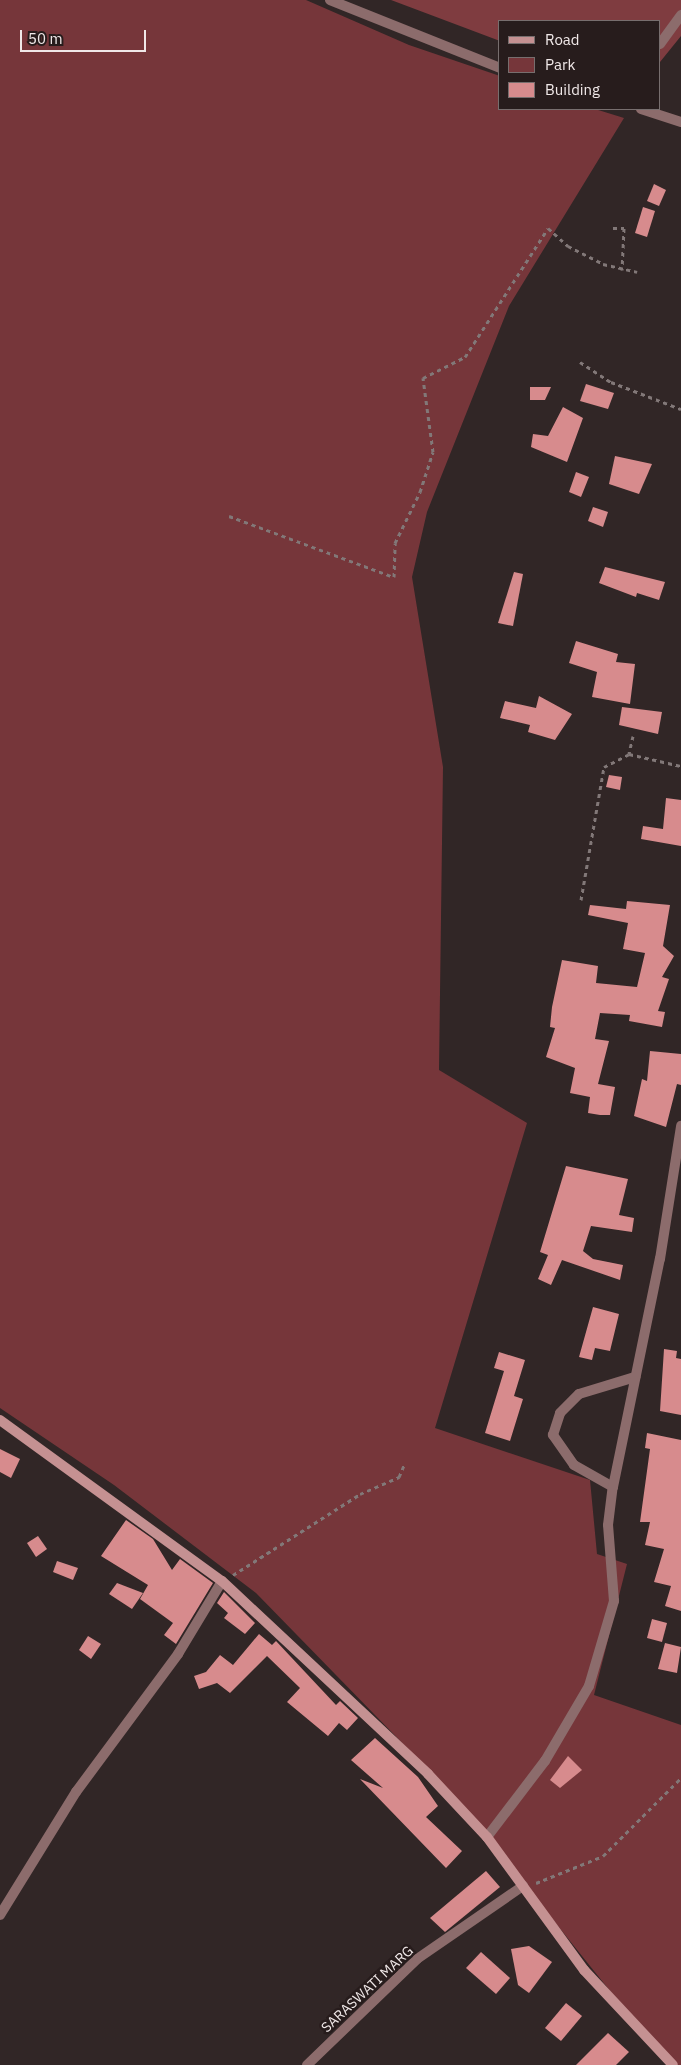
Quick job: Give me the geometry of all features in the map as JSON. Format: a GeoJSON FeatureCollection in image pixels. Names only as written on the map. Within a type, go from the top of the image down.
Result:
{"type":"FeatureCollection","features":[{"type":"Feature","properties":{"kind":"street"},"geometry":{"type":"LineString","coordinates":[[330,0],[498,67]]}},
{"type":"Feature","properties":{"kind":"street"},"geometry":{"type":"LineString","coordinates":[[661,43],[681,15]]}},
{"type":"Feature","properties":{"kind":"street"},"geometry":{"type":"LineString","coordinates":[[644,110],[681,122]]}},
{"type":"Feature","properties":{"kind":"street"},"geometry":{"type":"LineString","coordinates":[[488,1837],[545,1760],[588,1686],[614,1601],[608,1525],[613,1488],[681,1126]]}},
{"type":"Feature","properties":{"kind":"street"},"geometry":{"type":"LineString","coordinates":[[613,1488],[574,1465],[553,1434],[560,1413],[579,1394],[635,1377]]}},
{"type":"Feature","properties":{"kind":"street"},"geometry":{"type":"LineString","coordinates":[[0,1420],[222,1581],[428,1774],[488,1837],[584,1970],[673,2065]]}},
{"type":"Feature","properties":{"kind":"street"},"geometry":{"type":"LineString","coordinates":[[0,1915],[76,1792],[178,1654],[222,1581]]}},
{"type":"Feature","properties":{"kind":"street","name":"SARASWATI MARG"},"geometry":{"type":"LineString","coordinates":[[307,2065],[417,1959],[523,1886]]}},
{"type":"Feature","properties":{"kind":"path"},"geometry":{"type":"LineString","coordinates":[[229,516],[394,577],[395,543],[420,492],[433,452],[423,378],[465,357],[548,228],[568,246],[622,270],[637,272]]}},
{"type":"Feature","properties":{"kind":"path"},"geometry":{"type":"LineString","coordinates":[[613,228],[624,228],[622,270]]}},
{"type":"Feature","properties":{"kind":"path"},"geometry":{"type":"LineString","coordinates":[[580,362],[612,382],[681,409]]}},
{"type":"Feature","properties":{"kind":"path"},"geometry":{"type":"LineString","coordinates":[[629,754],[633,736]]}},
{"type":"Feature","properties":{"kind":"path"},"geometry":{"type":"LineString","coordinates":[[581,900],[604,767],[629,754],[681,766]]}},
{"type":"Feature","properties":{"kind":"path"},"geometry":{"type":"LineString","coordinates":[[222,1581],[360,1494],[399,1477],[404,1465]]}},
{"type":"Feature","properties":{"kind":"path"},"geometry":{"type":"LineString","coordinates":[[523,1886],[603,1856],[681,1778]]}},
{"type":"Feature","properties":{"kind":"green space"},"geometry":{"type":"Polygon","coordinates":[[[0,0],[306,0],[409,45],[498,75],[498,110],[598,110],[624,118],[509,306],[427,512],[412,577],[443,767],[439,1070],[527,1123],[435,1428],[590,1480],[597,1554],[627,1564],[594,1695],[681,1725],[681,2065],[672,2065],[655,2047],[452,1794],[256,1593],[114,1485],[0,1408],[0,0]]]}},
{"type":"Feature","properties":{"kind":"shaded area"},"geometry":{"type":"Polygon","coordinates":[[[391,0],[681,0],[681,36],[661,61],[661,20],[498,20],[498,40],[391,0]]]}},
{"type":"Feature","properties":{"kind":"building"},"geometry":{"type":"Polygon","coordinates":[[[654,184],[666,190],[659,206],[647,201],[654,184]]]}},
{"type":"Feature","properties":{"kind":"building"},"geometry":{"type":"Polygon","coordinates":[[[643,207],[655,211],[647,237],[635,233],[643,207]]]}},
{"type":"Feature","properties":{"kind":"building"},"geometry":{"type":"Polygon","coordinates":[[[586,384],[614,393],[608,409],[580,401],[586,384]]]}},
{"type":"Feature","properties":{"kind":"building"},"geometry":{"type":"Polygon","coordinates":[[[530,387],[551,387],[545,400],[530,400],[530,387]]]}},
{"type":"Feature","properties":{"kind":"building"},"geometry":{"type":"Polygon","coordinates":[[[563,407],[583,418],[567,462],[531,447],[533,434],[548,436],[563,407]]]}},
{"type":"Feature","properties":{"kind":"building"},"geometry":{"type":"Polygon","coordinates":[[[615,456],[652,464],[639,494],[609,484],[615,456]]]}},
{"type":"Feature","properties":{"kind":"building"},"geometry":{"type":"Polygon","coordinates":[[[576,472],[589,477],[581,497],[569,492],[576,472]]]}},
{"type":"Feature","properties":{"kind":"building"},"geometry":{"type":"Polygon","coordinates":[[[593,507],[608,512],[603,527],[588,521],[593,507]]]}},
{"type":"Feature","properties":{"kind":"building"},"geometry":{"type":"Polygon","coordinates":[[[605,567],[665,582],[659,600],[637,593],[636,597],[599,583],[605,567]]]}},
{"type":"Feature","properties":{"kind":"building"},"geometry":{"type":"Polygon","coordinates":[[[514,572],[523,574],[513,626],[498,623],[514,572]]]}},
{"type":"Feature","properties":{"kind":"building"},"geometry":{"type":"Polygon","coordinates":[[[576,641],[618,654],[616,662],[635,664],[630,704],[592,697],[597,672],[569,663],[576,641]]]}},
{"type":"Feature","properties":{"kind":"building"},"geometry":{"type":"Polygon","coordinates":[[[539,696],[572,714],[555,740],[528,732],[530,725],[500,718],[505,701],[536,708],[539,696]]]}},
{"type":"Feature","properties":{"kind":"building"},"geometry":{"type":"Polygon","coordinates":[[[622,707],[662,712],[658,734],[619,725],[622,707]]]}},
{"type":"Feature","properties":{"kind":"building"},"geometry":{"type":"Polygon","coordinates":[[[609,775],[622,777],[620,790],[606,787],[609,775]]]}},
{"type":"Feature","properties":{"kind":"building"},"geometry":{"type":"Polygon","coordinates":[[[666,798],[681,800],[681,846],[641,839],[643,826],[663,829],[666,798]]]}},
{"type":"Feature","properties":{"kind":"building"},"geometry":{"type":"Polygon","coordinates":[[[627,901],[670,905],[663,946],[674,956],[662,977],[669,979],[658,1011],[665,1012],[662,1027],[629,1021],[630,1015],[600,1013],[595,1039],[609,1041],[598,1084],[615,1087],[610,1115],[600,1115],[588,1113],[590,1097],[570,1093],[575,1068],[546,1057],[555,1028],[550,1027],[552,1007],[562,960],[598,966],[596,983],[637,987],[645,953],[623,949],[628,923],[588,915],[590,905],[626,909],[627,901]]]}},
{"type":"Feature","properties":{"kind":"building"},"geometry":{"type":"Polygon","coordinates":[[[650,1051],[681,1054],[681,1085],[677,1084],[666,1127],[634,1116],[642,1079],[647,1081],[650,1051]]]}},
{"type":"Feature","properties":{"kind":"building"},"geometry":{"type":"Polygon","coordinates":[[[566,1166],[628,1179],[619,1215],[634,1218],[632,1232],[591,1226],[583,1251],[593,1259],[623,1265],[620,1280],[562,1260],[551,1285],[538,1279],[548,1255],[540,1252],[566,1166]]]}},
{"type":"Feature","properties":{"kind":"building"},"geometry":{"type":"Polygon","coordinates":[[[593,1307],[619,1314],[610,1351],[595,1348],[592,1360],[579,1357],[593,1307]]]}},
{"type":"Feature","properties":{"kind":"building"},"geometry":{"type":"Polygon","coordinates":[[[664,1349],[677,1351],[676,1358],[681,1359],[681,1415],[660,1411],[664,1349]]]}},
{"type":"Feature","properties":{"kind":"building"},"geometry":{"type":"Polygon","coordinates":[[[499,1352],[525,1360],[514,1396],[523,1399],[510,1441],[485,1433],[504,1371],[494,1368],[499,1352]]]}},
{"type":"Feature","properties":{"kind":"building"},"geometry":{"type":"Polygon","coordinates":[[[647,1433],[681,1440],[681,1611],[665,1606],[671,1586],[654,1582],[664,1549],[645,1545],[650,1522],[640,1522],[650,1449],[645,1448],[647,1433]]]}},
{"type":"Feature","properties":{"kind":"building"},"geometry":{"type":"Polygon","coordinates":[[[0,1449],[20,1459],[11,1478],[0,1472],[0,1449]]]}},
{"type":"Feature","properties":{"kind":"building"},"geometry":{"type":"Polygon","coordinates":[[[126,1520],[153,1539],[172,1570],[180,1559],[213,1583],[176,1644],[164,1635],[173,1623],[140,1599],[148,1585],[101,1556],[126,1520]]]}},
{"type":"Feature","properties":{"kind":"building"},"geometry":{"type":"Polygon","coordinates":[[[38,1536],[47,1549],[36,1557],[27,1543],[38,1536]]]}},
{"type":"Feature","properties":{"kind":"building"},"geometry":{"type":"Polygon","coordinates":[[[57,1561],[78,1568],[73,1580],[53,1572],[57,1561]]]}},
{"type":"Feature","properties":{"kind":"building"},"geometry":{"type":"Polygon","coordinates":[[[117,1583],[143,1593],[132,1609],[109,1594],[117,1583]]]}},
{"type":"Feature","properties":{"kind":"building"},"geometry":{"type":"Polygon","coordinates":[[[224,1592],[255,1623],[245,1634],[224,1618],[228,1613],[217,1603],[224,1592]]]}},
{"type":"Feature","properties":{"kind":"building"},"geometry":{"type":"Polygon","coordinates":[[[652,1619],[667,1623],[662,1642],[647,1638],[652,1619]]]}},
{"type":"Feature","properties":{"kind":"building"},"geometry":{"type":"Polygon","coordinates":[[[259,1634],[272,1645],[276,1641],[336,1705],[340,1701],[358,1718],[347,1730],[339,1723],[328,1736],[287,1702],[300,1688],[267,1656],[230,1693],[217,1683],[199,1689],[194,1676],[206,1672],[220,1655],[233,1665],[259,1634]]]}},
{"type":"Feature","properties":{"kind":"building"},"geometry":{"type":"Polygon","coordinates":[[[88,1636],[101,1644],[91,1659],[79,1650],[88,1636]]]}},
{"type":"Feature","properties":{"kind":"building"},"geometry":{"type":"Polygon","coordinates":[[[665,1643],[681,1647],[677,1673],[658,1669],[665,1643]]]}},
{"type":"Feature","properties":{"kind":"building"},"geometry":{"type":"Polygon","coordinates":[[[375,1738],[418,1777],[438,1806],[426,1817],[462,1851],[446,1868],[360,1779],[383,1788],[351,1760],[375,1738]]]}},
{"type":"Feature","properties":{"kind":"building"},"geometry":{"type":"Polygon","coordinates":[[[568,1756],[582,1770],[560,1788],[550,1780],[568,1756]]]}},
{"type":"Feature","properties":{"kind":"building"},"geometry":{"type":"Polygon","coordinates":[[[486,1871],[500,1887],[445,1932],[430,1918],[486,1871]]]}},
{"type":"Feature","properties":{"kind":"building"},"geometry":{"type":"Polygon","coordinates":[[[529,1946],[552,1962],[529,1993],[518,1985],[511,1949],[529,1946]]]}},
{"type":"Feature","properties":{"kind":"building"},"geometry":{"type":"Polygon","coordinates":[[[481,1952],[510,1978],[496,1994],[466,1968],[481,1952]]]}},
{"type":"Feature","properties":{"kind":"building"},"geometry":{"type":"Polygon","coordinates":[[[566,2003],[582,2016],[561,2041],[545,2028],[566,2003]]]}},
{"type":"Feature","properties":{"kind":"building"},"geometry":{"type":"Polygon","coordinates":[[[608,2033],[629,2052],[616,2065],[576,2065],[608,2033]]]}}]}
